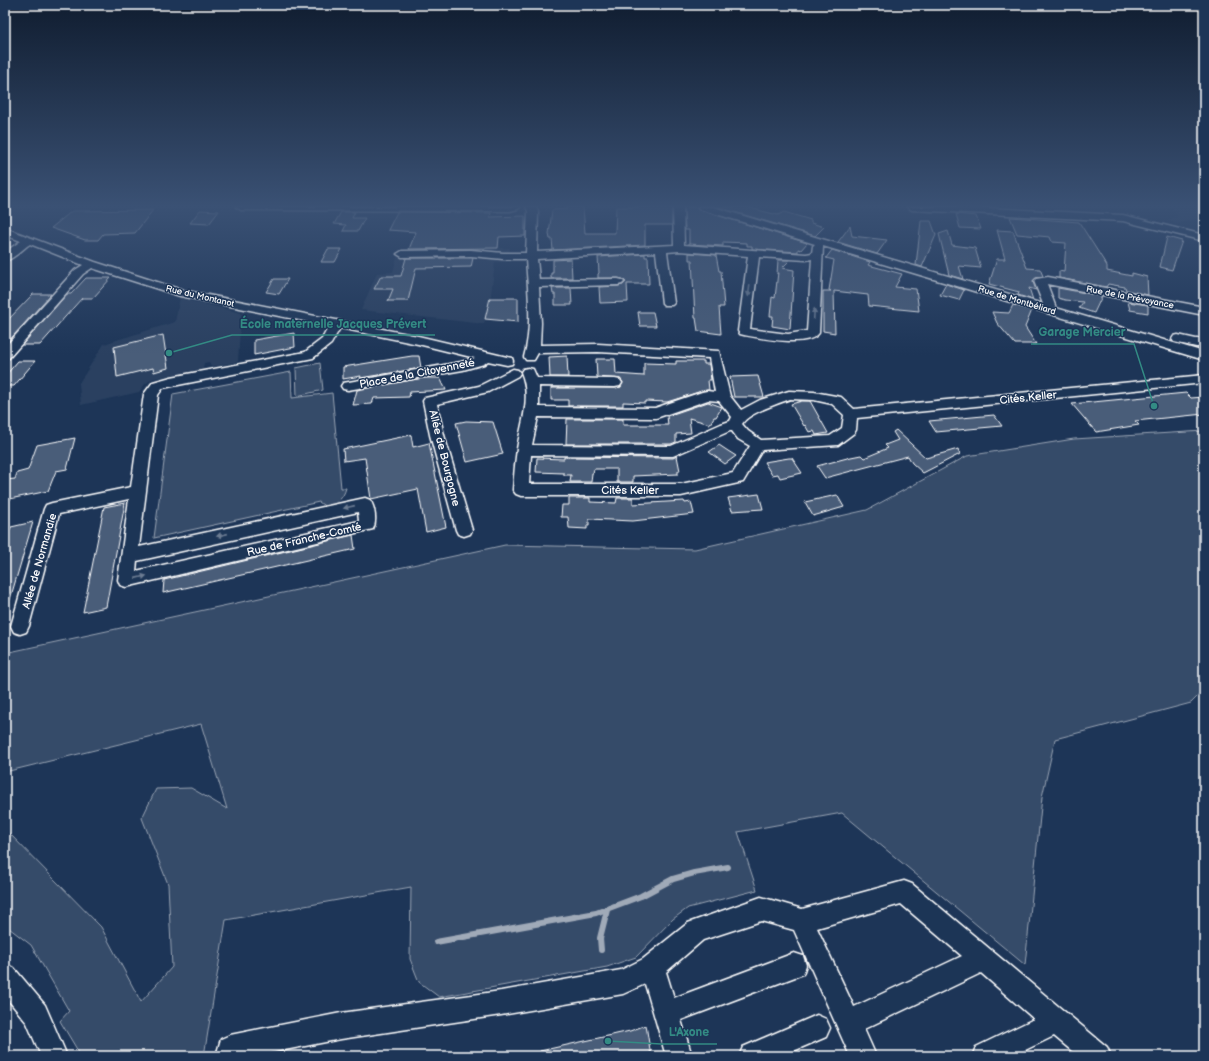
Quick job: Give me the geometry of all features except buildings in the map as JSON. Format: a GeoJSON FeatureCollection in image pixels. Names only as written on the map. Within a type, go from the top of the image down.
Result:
{"type":"FeatureCollection","features":[{"type":"Feature","properties":{"kind":"street","name":"Rue du Montanot"},"geometry":{"type":"LineString","coordinates":[[71,257],[180,293],[418,340],[485,357],[510,367]]}},
{"type":"Feature","properties":{"kind":"street"},"geometry":{"type":"LineString","coordinates":[[531,365],[534,326],[532,257]]}},
{"type":"Feature","properties":{"kind":"street"},"geometry":{"type":"LineString","coordinates":[[662,257],[668,303]]}},
{"type":"Feature","properties":{"kind":"street"},"geometry":{"type":"LineString","coordinates":[[754,257],[744,331],[773,336],[803,337],[813,333],[817,257]]}},
{"type":"Feature","properties":{"kind":"street","name":"Rue de Montbéliard"},"geometry":{"type":"LineString","coordinates":[[870,257],[1147,339],[1202,348]]}},
{"type":"Feature","properties":{"kind":"street"},"geometry":{"type":"LineString","coordinates":[[5,355],[79,272],[90,264]]}},
{"type":"Feature","properties":{"kind":"street","name":"Rue de la Prévoyance"},"geometry":{"type":"LineString","coordinates":[[1051,311],[1040,281],[1048,280],[1204,311]]}},
{"type":"Feature","properties":{"kind":"street"},"geometry":{"type":"LineString","coordinates":[[533,284],[618,282]]}},
{"type":"Feature","properties":{"kind":"street","name":"Rue de Franche-Comté"},"geometry":{"type":"LineString","coordinates":[[130,556],[365,504],[367,525],[126,580],[150,394],[158,385],[171,381],[309,355],[327,341],[336,325]]}},
{"type":"Feature","properties":{"kind":"street"},"geometry":{"type":"LineString","coordinates":[[524,450],[673,451],[726,427],[737,421],[765,403],[789,395],[814,396],[836,400],[851,414],[849,430],[833,441],[758,445],[743,436],[737,421],[723,397],[714,354],[598,348],[531,365],[518,374],[510,367],[517,356],[531,365],[615,383]]}},
{"type":"Feature","properties":{"kind":"street","name":"Place de la Citoyenneté"},"geometry":{"type":"LineString","coordinates":[[348,386],[463,366],[479,361],[485,357]]}},
{"type":"Feature","properties":{"kind":"street","name":"Cités Keller"},"geometry":{"type":"LineString","coordinates":[[531,365],[533,412],[524,450],[522,490],[681,490],[738,478],[758,445]]}},
{"type":"Feature","properties":{"kind":"street","name":"Allée de Bourgogne"},"geometry":{"type":"LineString","coordinates":[[464,530],[430,400],[483,389],[510,367]]}},
{"type":"Feature","properties":{"kind":"street","name":"Cités Keller"},"geometry":{"type":"LineString","coordinates":[[851,414],[1204,380]]}},
{"type":"Feature","properties":{"kind":"street"},"geometry":{"type":"LineString","coordinates":[[533,412],[656,413],[707,395],[723,397]]}},
{"type":"Feature","properties":{"kind":"street","name":"Allée de Normandie"},"geometry":{"type":"LineString","coordinates":[[20,626],[52,509],[137,492]]}},
{"type":"Feature","properties":{"kind":"street"},"geometry":{"type":"LineString","coordinates":[[229,1056],[230,1048],[341,1026],[501,1003],[623,982],[652,968],[696,931],[761,909],[802,921],[904,892],[1098,1056]]}},
{"type":"Feature","properties":{"kind":"street"},"geometry":{"type":"LineString","coordinates":[[802,921],[863,1056]]}},
{"type":"Feature","properties":{"kind":"street"},"geometry":{"type":"LineString","coordinates":[[848,1022],[983,959]]}},
{"type":"Feature","properties":{"kind":"street"},"geometry":{"type":"LineString","coordinates":[[666,1013],[794,965]]}},
{"type":"Feature","properties":{"kind":"street"},"geometry":{"type":"LineString","coordinates":[[652,968],[679,1056]]}},
{"type":"Feature","properties":{"kind":"street"},"geometry":{"type":"LineString","coordinates":[[5,977],[36,1014],[54,1056]]}},
{"type":"Feature","properties":{"kind":"street"},"geometry":{"type":"LineString","coordinates":[[985,1056],[1057,1021]]}},
{"type":"Feature","properties":{"kind":"street"},"geometry":{"type":"LineString","coordinates":[[752,1056],[817,1028]]}},
{"type":"Feature","properties":{"kind":"shaded area"},"geometry":{"type":"Polygon","coordinates":[[[397,257],[508,257],[507,262],[495,262],[491,294],[484,324],[361,310],[377,273],[393,272],[397,257]]]}},
{"type":"Feature","properties":{"kind":"shaded area"},"geometry":{"type":"Polygon","coordinates":[[[180,298],[241,313],[238,362],[211,367],[209,362],[204,363],[203,369],[152,379],[145,384],[139,392],[81,405],[79,383],[104,344],[175,322],[180,298]]]}},
{"type":"Feature","properties":{"kind":"shaded area"},"geometry":{"type":"Polygon","coordinates":[[[320,363],[323,390],[297,396],[296,368],[320,363]]]}},
{"type":"Feature","properties":{"kind":"shaded area"},"geometry":{"type":"Polygon","coordinates":[[[291,372],[292,398],[332,393],[341,488],[346,488],[341,498],[327,508],[319,502],[154,538],[173,394],[291,372]]]}},
{"type":"Feature","properties":{"kind":"shaded area"},"geometry":{"type":"Polygon","coordinates":[[[1204,431],[1204,690],[1191,703],[1055,739],[1042,797],[1025,965],[842,813],[738,832],[757,890],[688,908],[673,919],[636,957],[607,967],[439,997],[419,982],[410,959],[411,887],[226,920],[204,1056],[81,1056],[60,1021],[69,1011],[31,945],[5,925],[5,831],[7,831],[101,927],[141,1002],[172,967],[168,884],[142,818],[156,789],[191,788],[227,809],[201,724],[5,772],[5,653],[505,545],[695,549],[867,510],[967,456],[1074,439],[1204,431]]]}},
{"type":"Feature","properties":{"kind":"waterway"},"geometry":{"type":"LineString","coordinates":[[436,942],[596,913],[641,896],[673,879],[694,873],[728,867]]}},
{"type":"Feature","properties":{"kind":"waterway"},"geometry":{"type":"LineString","coordinates":[[601,950],[600,938],[607,910]]}},
{"type":"Feature","properties":{"kind":"place","name":"École maternelle Jacques Prévert"},"geometry":{"type":"Point","coordinates":[169,353]}},
{"type":"Feature","properties":{"kind":"place","name":"Garage Mercier"},"geometry":{"type":"Point","coordinates":[1154,406]}},
{"type":"Feature","properties":{"kind":"place","name":"L'Axone"},"geometry":{"type":"Point","coordinates":[608,1041]}}]}
